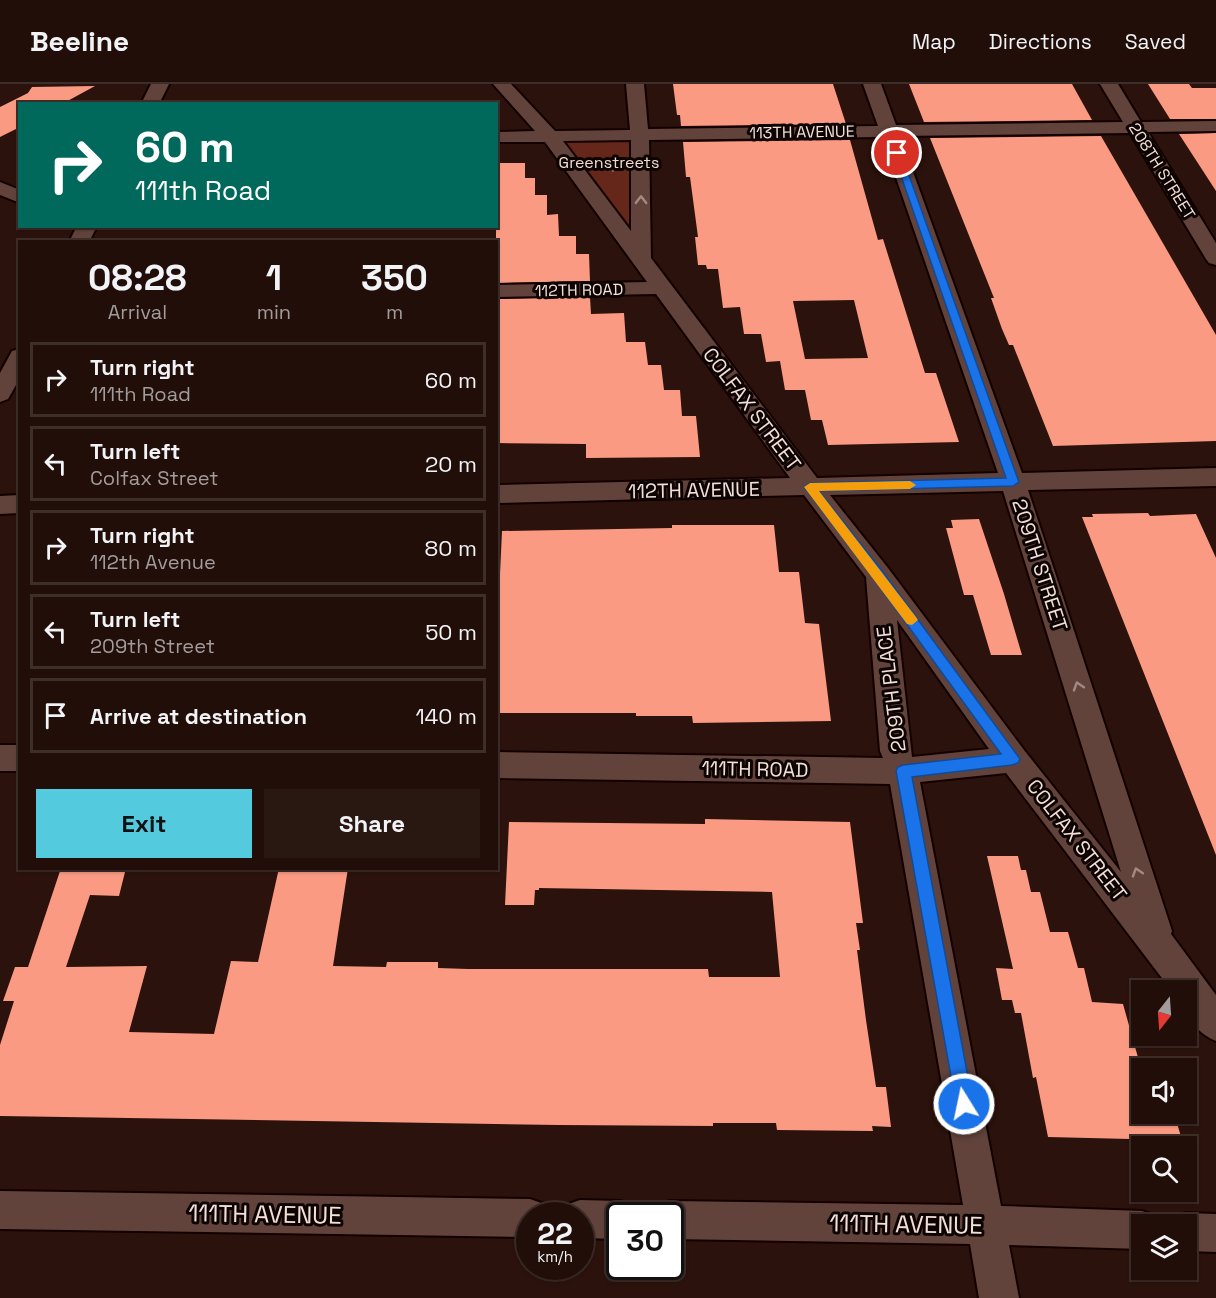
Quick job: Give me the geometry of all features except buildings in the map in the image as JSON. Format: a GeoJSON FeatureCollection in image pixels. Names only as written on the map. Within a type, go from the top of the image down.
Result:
{"type":"FeatureCollection","features":[{"type":"Feature","properties":{"kind":"street"},"geometry":{"type":"LineString","coordinates":[[151,102],[160,84]]}},
{"type":"Feature","properties":{"kind":"street","name":"COLFAX STREET"},"geometry":{"type":"LineString","coordinates":[[502,84],[550,136],[810,487],[879,575],[1012,759],[1161,948],[1216,1024]]}},
{"type":"Feature","properties":{"kind":"street"},"geometry":{"type":"LineString","coordinates":[[635,84],[640,135],[641,259]]}},
{"type":"Feature","properties":{"kind":"street","name":"209TH STREET"},"geometry":{"type":"LineString","coordinates":[[872,84],[1013,482],[1161,948]]}},
{"type":"Feature","properties":{"kind":"street","name":"208TH STREET"},"geometry":{"type":"LineString","coordinates":[[1108,84],[1216,259]]}},
{"type":"Feature","properties":{"kind":"street","name":"113TH AVENUE"},"geometry":{"type":"LineString","coordinates":[[498,137],[1216,126]]}},
{"type":"Feature","properties":{"kind":"street"},"geometry":{"type":"LineString","coordinates":[[0,188],[18,196]]}},
{"type":"Feature","properties":{"kind":"street","name":"112TH ROAD"},"geometry":{"type":"LineString","coordinates":[[498,291],[661,288]]}},
{"type":"Feature","properties":{"kind":"street"},"geometry":{"type":"LineString","coordinates":[[0,394],[18,360]]}},
{"type":"Feature","properties":{"kind":"street","name":"112TH AVENUE"},"geometry":{"type":"LineString","coordinates":[[498,494],[1216,477]]}},
{"type":"Feature","properties":{"kind":"street"},"geometry":{"type":"LineString","coordinates":[[0,505],[18,504]]}},
{"type":"Feature","properties":{"kind":"street","name":"209TH PLACE"},"geometry":{"type":"LineString","coordinates":[[879,575],[894,742],[903,771],[999,1298]]}},
{"type":"Feature","properties":{"kind":"street"},"geometry":{"type":"LineString","coordinates":[[0,758],[18,758]]}},
{"type":"Feature","properties":{"kind":"street","name":"111TH ROAD"},"geometry":{"type":"LineString","coordinates":[[498,765],[903,771],[1012,759]]}},
{"type":"Feature","properties":{"kind":"street","name":"111TH AVENUE"},"geometry":{"type":"LineString","coordinates":[[0,1210],[516,1218]]}},
{"type":"Feature","properties":{"kind":"street","name":"111TH AVENUE"},"geometry":{"type":"LineString","coordinates":[[684,1220],[1131,1230]]}},
{"type":"Feature","properties":{"kind":"street"},"geometry":{"type":"LineString","coordinates":[[1197,1232],[1216,1233]]}},
{"type":"Feature","properties":{"kind":"path"},"geometry":{"type":"LineString","coordinates":[[607,161],[616,161],[620,164],[618,169],[607,170],[601,165],[607,161]]}},
{"type":"Feature","properties":{"kind":"green space","name":"Greenstreets"},"geometry":{"type":"Polygon","coordinates":[[[635,136],[633,231],[556,138],[635,136]]]}},
{"type":"Feature","properties":{"kind":"slow traffic"},"geometry":{"type":"LineString","coordinates":[[910,485],[810,487],[912,620]]}},
{"type":"Feature","properties":{"kind":"route"},"geometry":{"type":"LineString","coordinates":[[897,153],[1013,482],[810,487],[879,575],[1012,759],[903,771],[964,1104]]}}]}
